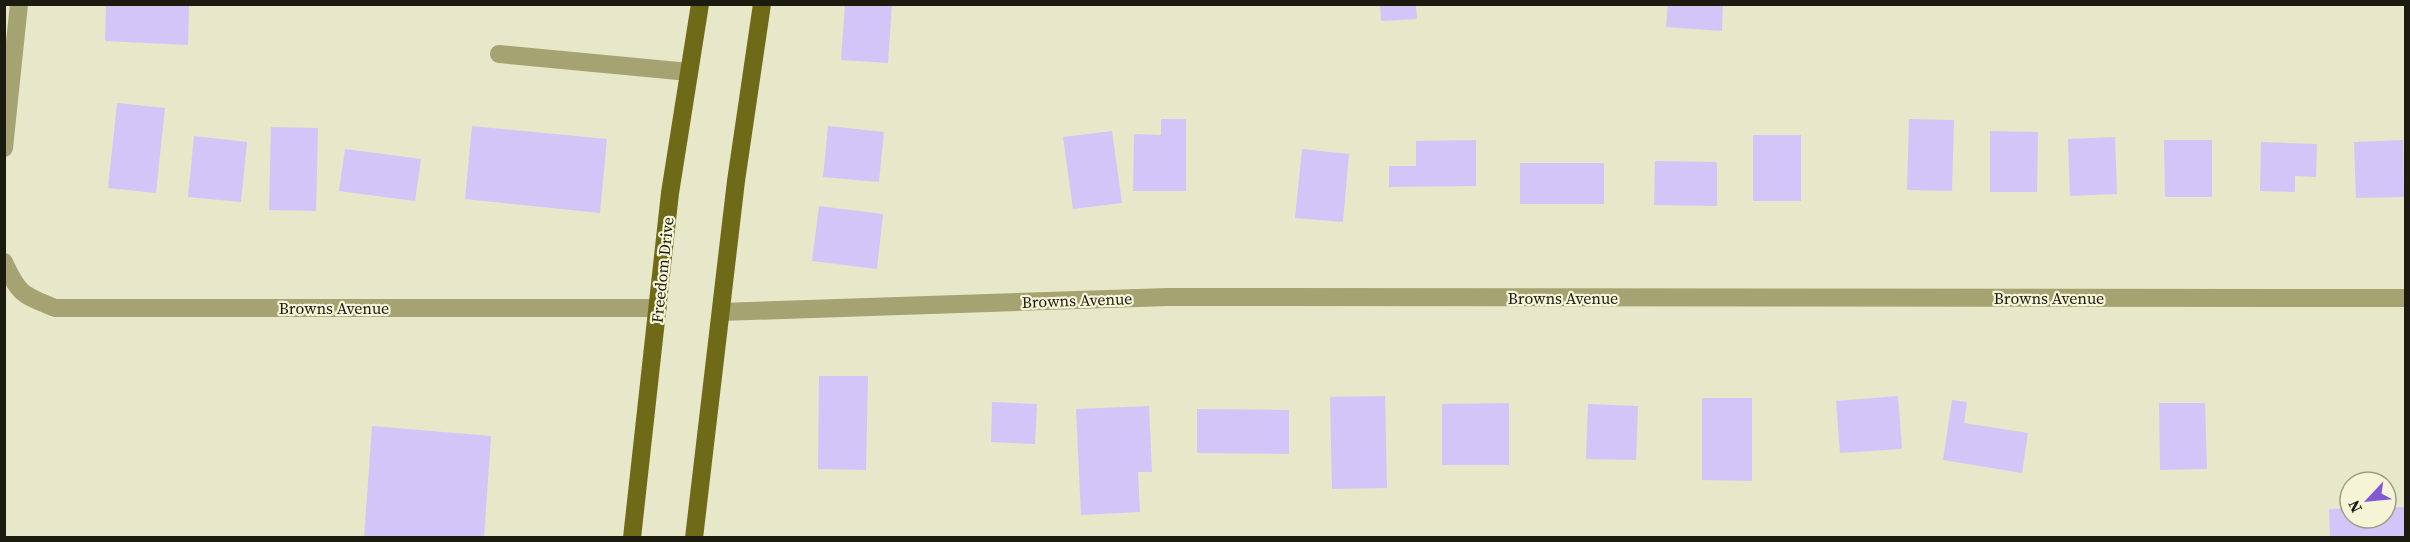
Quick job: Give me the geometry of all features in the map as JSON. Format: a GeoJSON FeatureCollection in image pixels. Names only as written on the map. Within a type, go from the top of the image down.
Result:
{"type":"FeatureCollection","features":[{"type":"Feature","properties":{"kind":"main road","name":"Freedom Drive"},"geometry":{"type":"LineString","coordinates":[[632,537],[670,193],[700,4]]}},
{"type":"Feature","properties":{"kind":"main road"},"geometry":{"type":"LineString","coordinates":[[694,537],[736,181],[762,4]]}},
{"type":"Feature","properties":{"kind":"street"},"geometry":{"type":"LineString","coordinates":[[4,148],[19,4]]}},
{"type":"Feature","properties":{"kind":"street"},"geometry":{"type":"LineString","coordinates":[[499,54],[689,72]]}},
{"type":"Feature","properties":{"kind":"street","name":"Browns Avenue"},"geometry":{"type":"LineString","coordinates":[[4,262],[15,287],[27,297],[55,308],[658,308]]}},
{"type":"Feature","properties":{"kind":"street","name":"Browns Avenue"},"geometry":{"type":"LineString","coordinates":[[721,312],[1168,297],[2406,298]]}},
{"type":"Feature","properties":{"kind":"building"},"geometry":{"type":"Polygon","coordinates":[[[845,4],[892,4],[888,63],[841,60],[845,4]]]}},
{"type":"Feature","properties":{"kind":"building"},"geometry":{"type":"Polygon","coordinates":[[[1380,4],[1416,4],[1417,19],[1381,21],[1380,4]]]}},
{"type":"Feature","properties":{"kind":"building"},"geometry":{"type":"Polygon","coordinates":[[[1668,4],[1723,4],[1722,31],[1666,27],[1668,4]]]}},
{"type":"Feature","properties":{"kind":"building"},"geometry":{"type":"Polygon","coordinates":[[[106,5],[189,5],[188,45],[105,41],[106,5]]]}},
{"type":"Feature","properties":{"kind":"building"},"geometry":{"type":"Polygon","coordinates":[[[117,103],[165,108],[156,193],[108,188],[117,103]]]}},
{"type":"Feature","properties":{"kind":"building"},"geometry":{"type":"Polygon","coordinates":[[[1161,119],[1186,119],[1186,191],[1133,191],[1134,134],[1161,135],[1161,119]]]}},
{"type":"Feature","properties":{"kind":"building"},"geometry":{"type":"Polygon","coordinates":[[[1909,119],[1954,120],[1952,191],[1907,190],[1909,119]]]}},
{"type":"Feature","properties":{"kind":"building"},"geometry":{"type":"Polygon","coordinates":[[[472,126],[607,139],[600,213],[465,199],[472,126]]]}},
{"type":"Feature","properties":{"kind":"building"},"geometry":{"type":"Polygon","coordinates":[[[828,126],[884,132],[879,182],[823,177],[828,126]]]}},
{"type":"Feature","properties":{"kind":"building"},"geometry":{"type":"Polygon","coordinates":[[[271,127],[318,128],[316,211],[269,210],[271,127]]]}},
{"type":"Feature","properties":{"kind":"building"},"geometry":{"type":"Polygon","coordinates":[[[1112,131],[1122,203],[1073,209],[1063,137],[1112,131]]]}},
{"type":"Feature","properties":{"kind":"building"},"geometry":{"type":"Polygon","coordinates":[[[1990,131],[2038,132],[2037,192],[1990,192],[1990,131]]]}},
{"type":"Feature","properties":{"kind":"building"},"geometry":{"type":"Polygon","coordinates":[[[1753,135],[1801,135],[1801,201],[1753,201],[1753,135]]]}},
{"type":"Feature","properties":{"kind":"building"},"geometry":{"type":"Polygon","coordinates":[[[194,136],[247,142],[241,202],[188,197],[194,136]]]}},
{"type":"Feature","properties":{"kind":"building"},"geometry":{"type":"Polygon","coordinates":[[[2115,137],[2117,194],[2070,196],[2068,139],[2115,137]]]}},
{"type":"Feature","properties":{"kind":"building"},"geometry":{"type":"Polygon","coordinates":[[[1476,140],[1476,186],[1389,187],[1389,166],[1416,166],[1416,141],[1476,140]]]}},
{"type":"Feature","properties":{"kind":"building"},"geometry":{"type":"Polygon","coordinates":[[[2164,140],[2212,140],[2212,197],[2165,197],[2164,140]]]}},
{"type":"Feature","properties":{"kind":"building"},"geometry":{"type":"Polygon","coordinates":[[[2403,140],[2404,197],[2356,198],[2354,142],[2403,140]]]}},
{"type":"Feature","properties":{"kind":"building"},"geometry":{"type":"Polygon","coordinates":[[[2261,142],[2317,144],[2316,177],[2295,176],[2295,192],[2260,191],[2261,142]]]}},
{"type":"Feature","properties":{"kind":"building"},"geometry":{"type":"Polygon","coordinates":[[[345,149],[421,159],[415,201],[339,191],[345,149]]]}},
{"type":"Feature","properties":{"kind":"building"},"geometry":{"type":"Polygon","coordinates":[[[1302,149],[1349,154],[1343,222],[1295,218],[1302,149]]]}},
{"type":"Feature","properties":{"kind":"building"},"geometry":{"type":"Polygon","coordinates":[[[1655,161],[1717,162],[1717,206],[1654,205],[1655,161]]]}},
{"type":"Feature","properties":{"kind":"building"},"geometry":{"type":"Polygon","coordinates":[[[1520,163],[1604,163],[1604,204],[1520,204],[1520,163]]]}},
{"type":"Feature","properties":{"kind":"building"},"geometry":{"type":"Polygon","coordinates":[[[819,206],[883,214],[877,269],[812,261],[819,206]]]}},
{"type":"Feature","properties":{"kind":"building"},"geometry":{"type":"Polygon","coordinates":[[[819,376],[868,376],[866,470],[818,469],[819,376]]]}},
{"type":"Feature","properties":{"kind":"building"},"geometry":{"type":"Polygon","coordinates":[[[1385,396],[1387,488],[1332,489],[1330,397],[1385,396]]]}},
{"type":"Feature","properties":{"kind":"building"},"geometry":{"type":"Polygon","coordinates":[[[1898,396],[1902,449],[1840,453],[1836,401],[1898,396]]]}},
{"type":"Feature","properties":{"kind":"building"},"geometry":{"type":"Polygon","coordinates":[[[1702,398],[1752,398],[1752,481],[1702,480],[1702,398]]]}},
{"type":"Feature","properties":{"kind":"building"},"geometry":{"type":"Polygon","coordinates":[[[1952,400],[1967,402],[1964,423],[2028,433],[2022,473],[1943,460],[1952,400]]]}},
{"type":"Feature","properties":{"kind":"building"},"geometry":{"type":"Polygon","coordinates":[[[992,402],[1037,404],[1035,444],[991,442],[992,402]]]}},
{"type":"Feature","properties":{"kind":"building"},"geometry":{"type":"Polygon","coordinates":[[[1509,403],[1509,465],[1442,465],[1442,404],[1509,403]]]}},
{"type":"Feature","properties":{"kind":"building"},"geometry":{"type":"Polygon","coordinates":[[[2159,403],[2205,403],[2207,469],[2160,470],[2159,403]]]}},
{"type":"Feature","properties":{"kind":"building"},"geometry":{"type":"Polygon","coordinates":[[[1588,404],[1638,406],[1636,460],[1586,459],[1588,404]]]}},
{"type":"Feature","properties":{"kind":"building"},"geometry":{"type":"Polygon","coordinates":[[[1149,406],[1152,472],[1138,472],[1140,512],[1081,515],[1076,409],[1149,406]]]}},
{"type":"Feature","properties":{"kind":"building"},"geometry":{"type":"Polygon","coordinates":[[[1197,409],[1289,410],[1289,454],[1197,453],[1197,409]]]}},
{"type":"Feature","properties":{"kind":"building"},"geometry":{"type":"Polygon","coordinates":[[[372,426],[491,436],[484,538],[364,538],[372,426]]]}},
{"type":"Feature","properties":{"kind":"building"},"geometry":{"type":"Polygon","coordinates":[[[2398,507],[2406,507],[2406,538],[2330,538],[2329,509],[2338,509],[2338,530],[2398,530],[2398,507]]]}}]}
